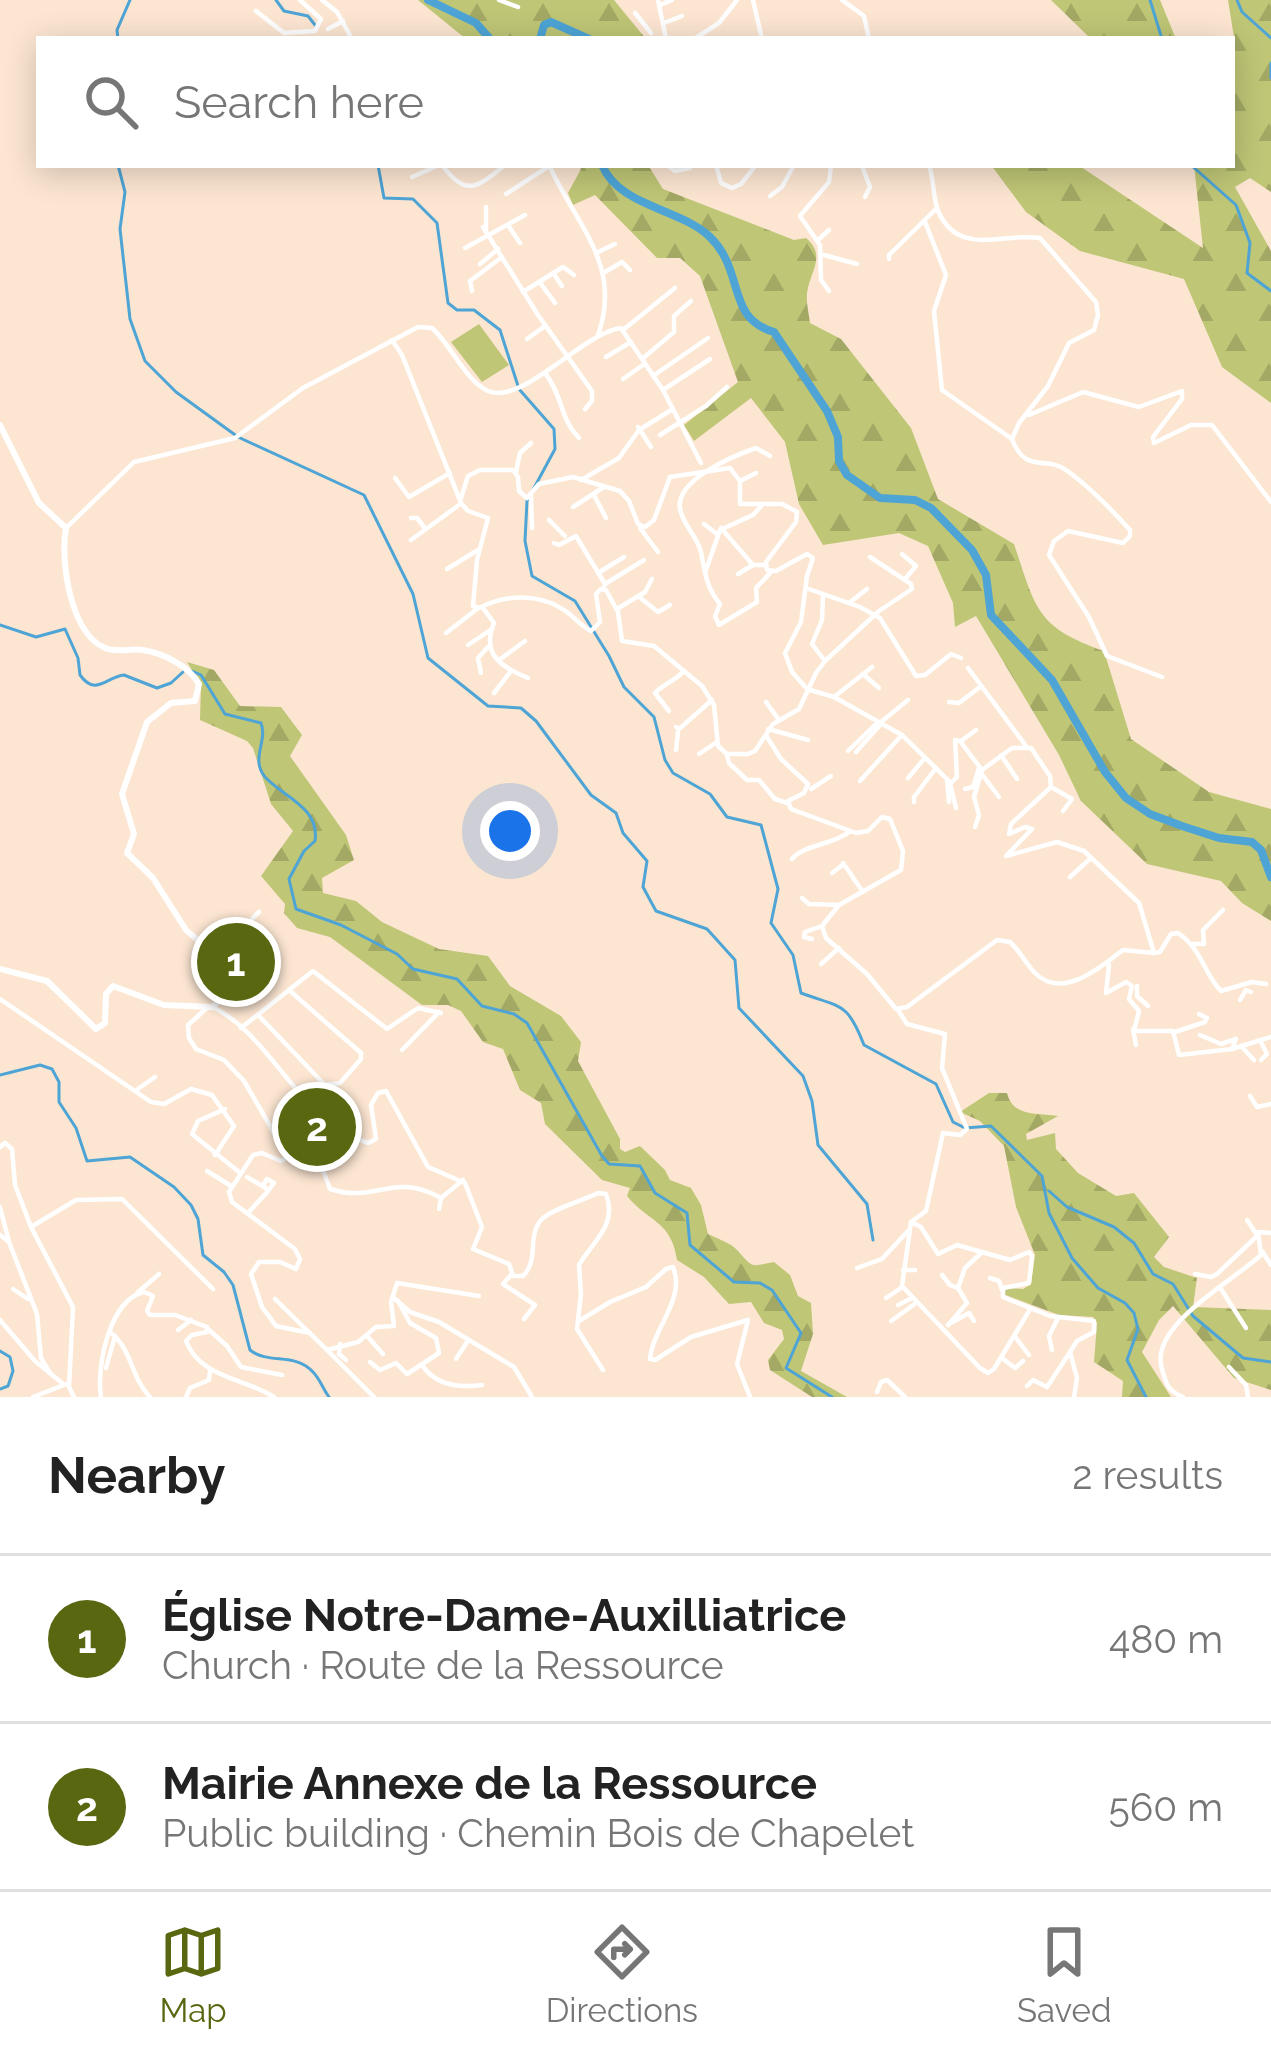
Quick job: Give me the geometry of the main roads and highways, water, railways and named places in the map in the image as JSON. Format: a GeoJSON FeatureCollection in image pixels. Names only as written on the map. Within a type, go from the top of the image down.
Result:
{"type":"FeatureCollection","features":[{"type":"Feature","properties":{"kind":"waterway"},"geometry":{"type":"LineString","coordinates":[[118,36],[130,0]]}},
{"type":"Feature","properties":{"kind":"waterway"},"geometry":{"type":"LineString","coordinates":[[276,0],[284,11],[308,16],[315,25]]}},
{"type":"Feature","properties":{"kind":"waterway"},"geometry":{"type":"LineString","coordinates":[[428,0],[476,23],[487,36]]}},
{"type":"Feature","properties":{"kind":"waterway"},"geometry":{"type":"LineString","coordinates":[[1150,0],[1161,36]]}},
{"type":"Feature","properties":{"kind":"waterway"},"geometry":{"type":"LineString","coordinates":[[1237,0],[1242,12],[1271,38]]}},
{"type":"Feature","properties":{"kind":"waterway"},"geometry":{"type":"LineString","coordinates":[[541,36],[544,25],[551,22],[582,36]]}},
{"type":"Feature","properties":{"kind":"waterway"},"geometry":{"type":"LineString","coordinates":[[1271,63],[1271,78]]}},
{"type":"Feature","properties":{"kind":"waterway"},"geometry":{"type":"LineString","coordinates":[[119,168],[125,192],[120,229],[130,319],[145,361],[176,392],[238,437],[364,495],[413,594],[428,658],[488,706],[521,708],[536,721],[591,795],[616,813],[623,833],[647,861],[643,887],[656,911],[707,929],[735,960],[739,1008],[803,1076],[818,1145],[867,1204],[873,1240]]}},
{"type":"Feature","properties":{"kind":"waterway"},"geometry":{"type":"LineString","coordinates":[[379,168],[384,198],[413,199],[437,223],[448,303],[457,310],[474,310],[500,330],[519,389],[554,429],[555,449],[527,501],[525,541],[532,576],[575,601],[624,687],[654,717],[673,773],[710,794],[727,817],[761,825],[778,889],[771,923],[793,955],[801,993],[841,1008],[853,1020],[864,1045],[936,1084],[953,1122],[965,1128],[991,1126],[1042,1176],[1049,1213],[1072,1258],[1098,1288],[1134,1313],[1138,1329],[1127,1360],[1146,1397]]}},
{"type":"Feature","properties":{"kind":"waterway"},"geometry":{"type":"LineString","coordinates":[[604,168],[635,198],[709,236],[728,264],[748,316],[774,332],[827,411],[847,475],[880,498],[915,500],[931,508],[972,550],[986,575],[991,615],[1052,680],[1105,772],[1126,798],[1182,826],[1252,842],[1261,850],[1271,877]]}},
{"type":"Feature","properties":{"kind":"waterway"},"geometry":{"type":"LineString","coordinates":[[1194,168],[1236,205],[1250,243],[1247,273],[1271,291]]}},
{"type":"Feature","properties":{"kind":"waterway"},"geometry":{"type":"LineString","coordinates":[[0,625],[36,637],[65,629],[80,675],[91,685],[124,675],[157,688],[183,672]]}},
{"type":"Feature","properties":{"kind":"waterway"},"geometry":{"type":"LineString","coordinates":[[192,671],[201,675],[225,714],[261,723],[261,770],[312,819],[315,841],[289,879],[296,909],[341,925],[397,954],[413,969],[457,979],[482,1006],[514,1014],[527,1023],[602,1156],[609,1164],[640,1166],[655,1193],[687,1213],[690,1245],[734,1282],[760,1283],[772,1290],[801,1333],[786,1368],[832,1397]]}},
{"type":"Feature","properties":{"kind":"waterway"},"geometry":{"type":"LineString","coordinates":[[0,1075],[40,1065],[52,1069],[59,1082],[59,1102],[76,1128],[87,1161],[130,1157],[174,1187],[198,1219],[203,1255],[233,1285],[250,1350],[306,1366],[329,1397]]}},
{"type":"Feature","properties":{"kind":"waterway"},"geometry":{"type":"LineString","coordinates":[[1049,1191],[1067,1207],[1114,1227],[1134,1243],[1153,1274],[1173,1284],[1193,1316],[1243,1358],[1271,1362]]}},
{"type":"Feature","properties":{"kind":"waterway"},"geometry":{"type":"LineString","coordinates":[[0,1351],[10,1357],[13,1371],[8,1386],[0,1389]]}},
{"type":"Feature","properties":{"kind":"place","name":"Église Notre-Dame-Auxilliatrice"},"geometry":{"type":"Point","coordinates":[236,962]}},
{"type":"Feature","properties":{"kind":"place","name":"Mairie Annexe de la Ressource"},"geometry":{"type":"Point","coordinates":[317,1127]}}]}
